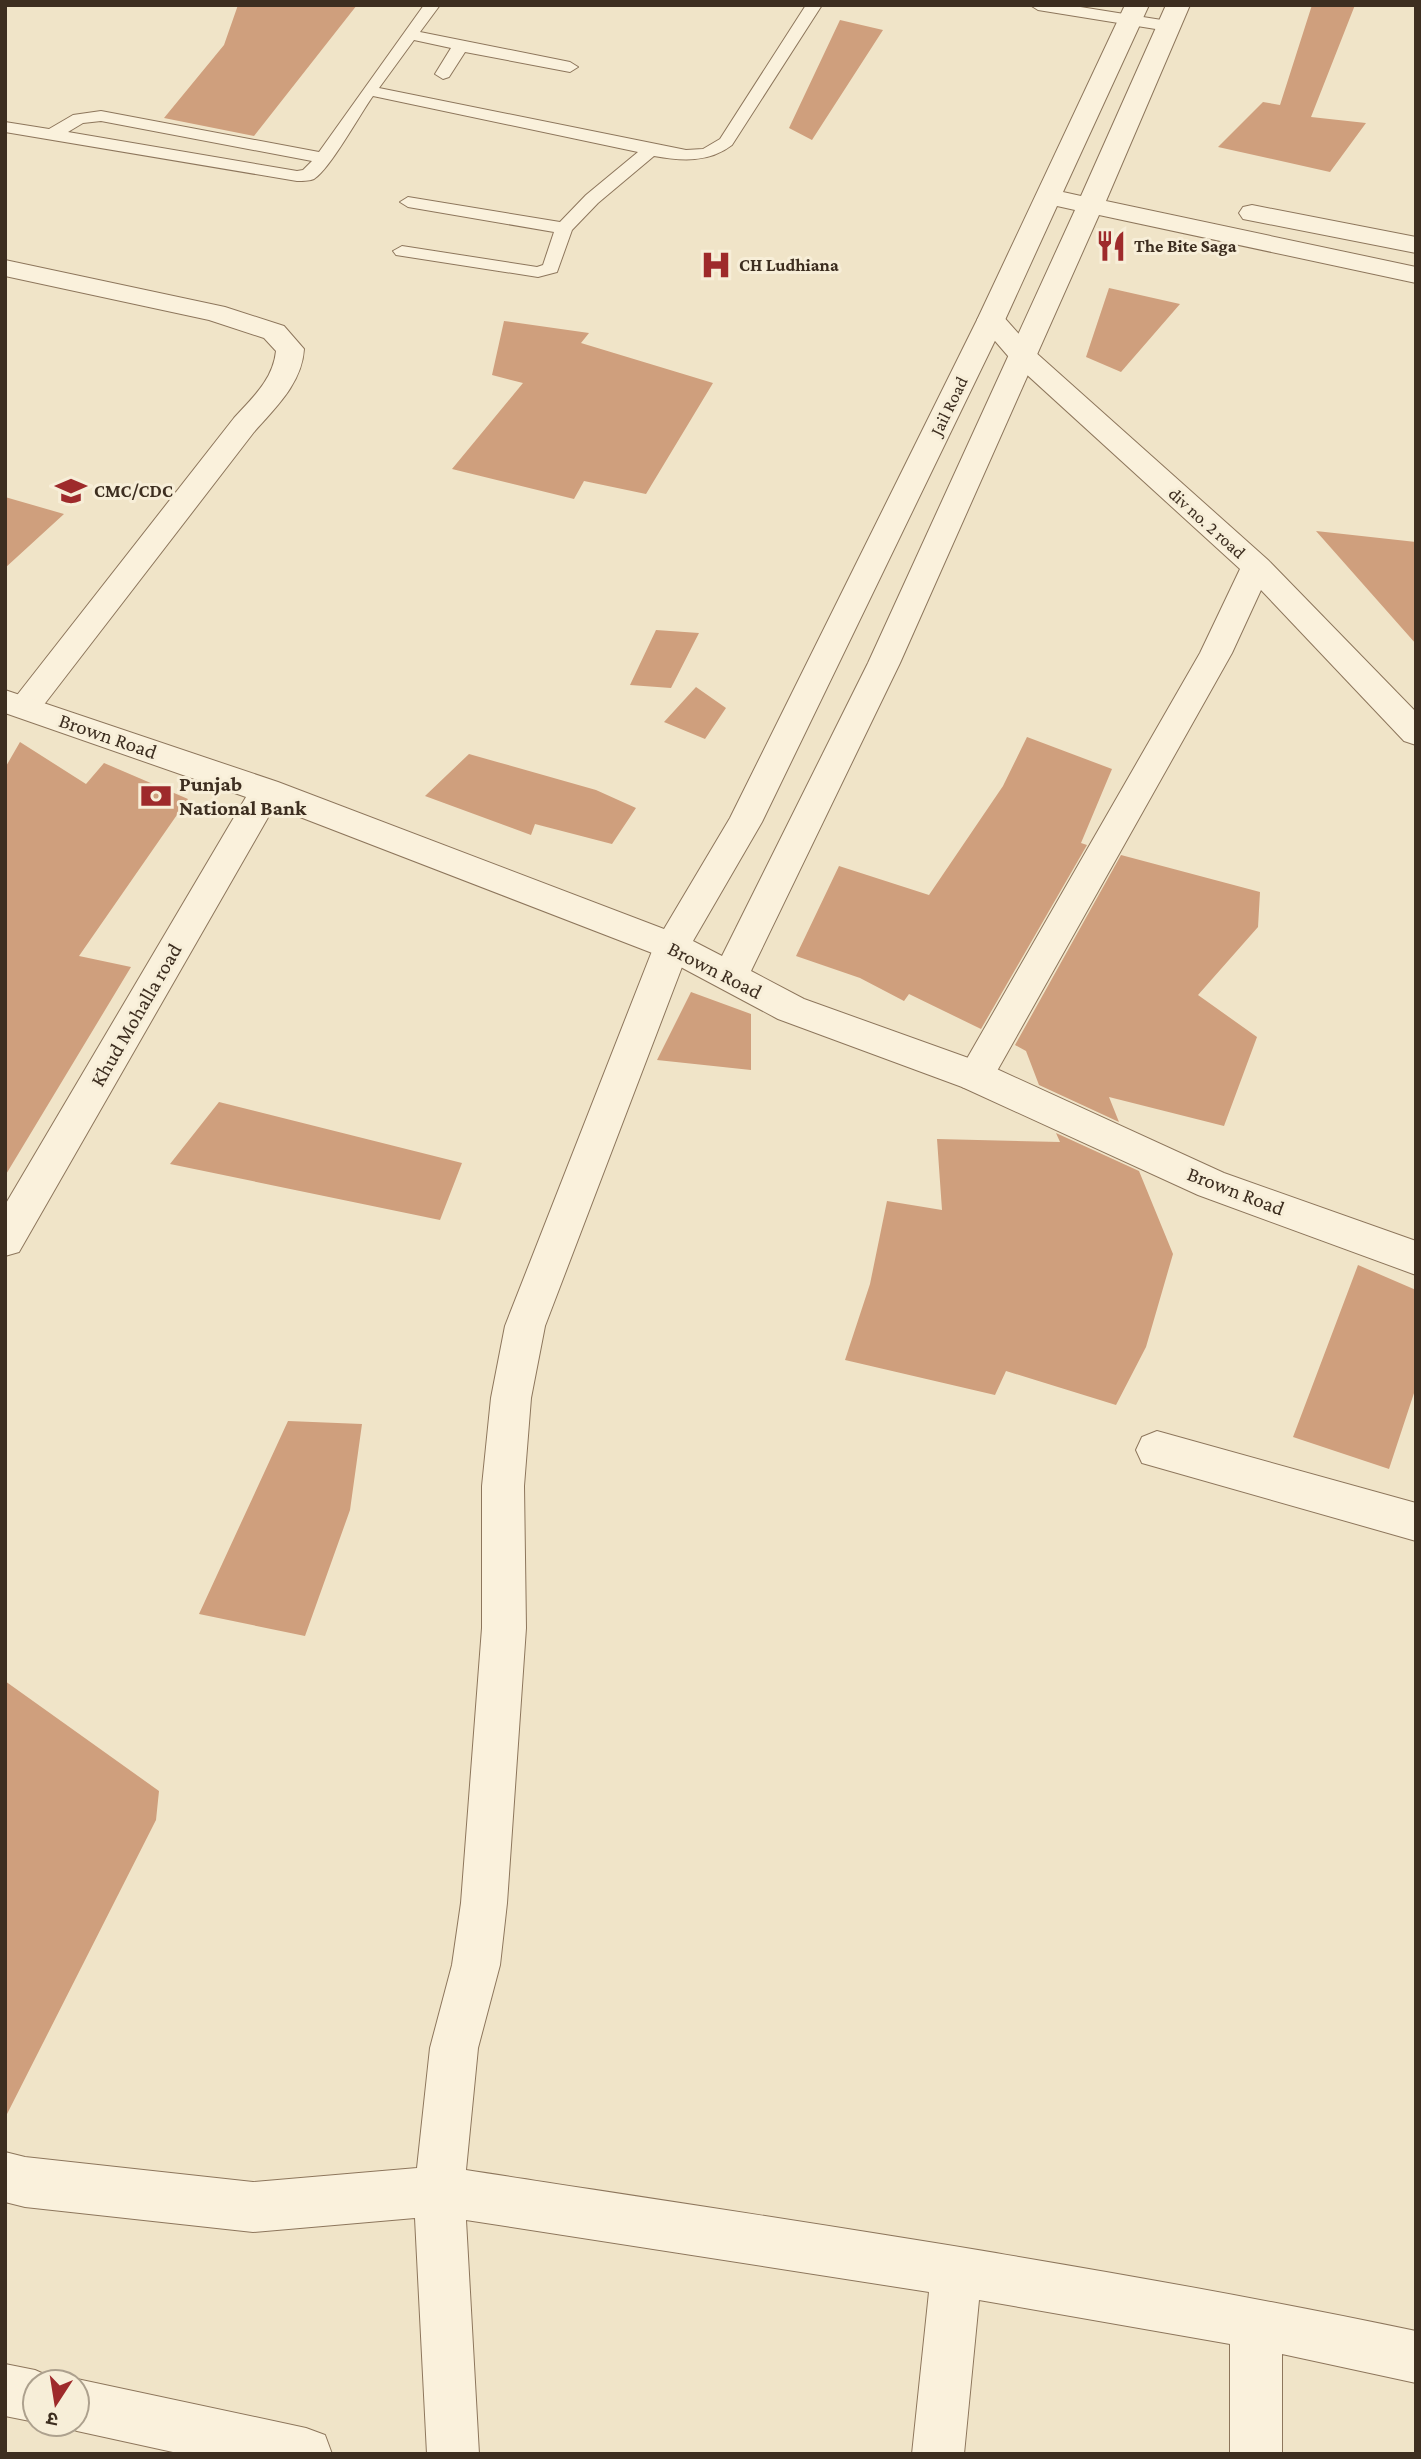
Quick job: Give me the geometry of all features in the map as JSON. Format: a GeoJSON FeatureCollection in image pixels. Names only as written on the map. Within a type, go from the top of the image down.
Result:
{"type":"FeatureCollection","features":[{"type":"Feature","properties":{"kind":"street","name":"Jail Road"},"geometry":{"type":"LineString","coordinates":[[453,2454],[439,2192],[454,2048],[476,1965],[484,1903],[504,1628],[502,1486],[511,1398],[525,1326],[672,946],[745,822],[991,320],[1133,12]]}},
{"type":"Feature","properties":{"kind":"street"},"geometry":{"type":"LineString","coordinates":[[730,977],[884,663],[1024,358],[1173,16]]}},
{"type":"Feature","properties":{"kind":"street"},"geometry":{"type":"LineString","coordinates":[[1052,186],[1094,194],[1416,275]]}},
{"type":"Feature","properties":{"kind":"street"},"geometry":{"type":"LineString","coordinates":[[1094,194],[1191,201]]}},
{"type":"Feature","properties":{"kind":"street"},"geometry":{"type":"LineString","coordinates":[[1231,209],[1416,245]]}},
{"type":"Feature","properties":{"kind":"street"},"geometry":{"type":"LineString","coordinates":[[5,268],[158,299],[274,332],[290,349],[290,363],[275,389],[15,704]]}},
{"type":"Feature","properties":{"kind":"street","name":"div no. 2 road"},"geometry":{"type":"LineString","coordinates":[[991,320],[1024,358],[1257,567],[1416,733]]}},
{"type":"Feature","properties":{"kind":"street"},"geometry":{"type":"LineString","coordinates":[[975,1076],[1216,653],[1257,567]]}},
{"type":"Feature","properties":{"kind":"street","name":"Brown Road"},"geometry":{"type":"LineString","coordinates":[[15,704],[266,791],[672,946],[790,1009],[975,1076],[1211,1184],[1416,1258]]}},
{"type":"Feature","properties":{"kind":"street","name":"Khud Mohalla road"},"geometry":{"type":"LineString","coordinates":[[5,1240],[266,791]]}},
{"type":"Feature","properties":{"kind":"street"},"geometry":{"type":"LineString","coordinates":[[1157,1450],[1416,1522]]}},
{"type":"Feature","properties":{"kind":"street"},"geometry":{"type":"LineString","coordinates":[[5,2177],[25,2182],[253,2207],[439,2192],[956,2271],[1256,2323],[1416,2357]]}},
{"type":"Feature","properties":{"kind":"street"},"geometry":{"type":"LineString","coordinates":[[938,2454],[956,2271]]}},
{"type":"Feature","properties":{"kind":"street"},"geometry":{"type":"LineString","coordinates":[[1255,2454],[1256,2323]]}},
{"type":"Feature","properties":{"kind":"street"},"geometry":{"type":"LineString","coordinates":[[91,2408],[306,2454]]}},
{"type":"Feature","properties":{"kind":"lane"},"geometry":{"type":"LineString","coordinates":[[5,127],[297,176],[308,174],[323,158],[432,5]]}},
{"type":"Feature","properties":{"kind":"lane"},"geometry":{"type":"LineString","coordinates":[[370,91],[651,149],[701,155],[720,148],[814,5]]}},
{"type":"Feature","properties":{"kind":"lane"},"geometry":{"type":"LineString","coordinates":[[1038,5],[1173,16]]}},
{"type":"Feature","properties":{"kind":"lane"},"geometry":{"type":"LineString","coordinates":[[410,34],[570,67]]}},
{"type":"Feature","properties":{"kind":"lane"},"geometry":{"type":"LineString","coordinates":[[443,74],[461,46]]}},
{"type":"Feature","properties":{"kind":"lane"},"geometry":{"type":"LineString","coordinates":[[52,134],[79,118],[101,116],[323,158]]}},
{"type":"Feature","properties":{"kind":"lane"},"geometry":{"type":"LineString","coordinates":[[402,251],[543,273],[551,268],[564,228],[592,199],[651,149]]}},
{"type":"Feature","properties":{"kind":"lane"},"geometry":{"type":"LineString","coordinates":[[408,202],[564,228]]}},
{"type":"Feature","properties":{"kind":"building"},"geometry":{"type":"Polygon","coordinates":[[[238,5],[357,5],[254,136],[164,118],[224,45],[238,5]]]}},
{"type":"Feature","properties":{"kind":"building"},"geometry":{"type":"Polygon","coordinates":[[[1312,5],[1355,5],[1311,117],[1366,123],[1330,172],[1218,147],[1263,102],[1280,105],[1312,5]]]}},
{"type":"Feature","properties":{"kind":"building"},"geometry":{"type":"Polygon","coordinates":[[[840,20],[883,30],[812,140],[789,128],[840,20]]]}},
{"type":"Feature","properties":{"kind":"building"},"geometry":{"type":"Polygon","coordinates":[[[1109,288],[1180,304],[1121,372],[1086,357],[1109,288]]]}},
{"type":"Feature","properties":{"kind":"building"},"geometry":{"type":"Polygon","coordinates":[[[504,321],[589,333],[581,343],[713,383],[646,494],[584,481],[574,499],[452,469],[523,383],[492,375],[504,321]]]}},
{"type":"Feature","properties":{"kind":"building"},"geometry":{"type":"Polygon","coordinates":[[[5,497],[64,514],[5,568],[5,497]]]}},
{"type":"Feature","properties":{"kind":"building"},"geometry":{"type":"Polygon","coordinates":[[[1316,531],[1416,542],[1416,644],[1316,531]]]}},
{"type":"Feature","properties":{"kind":"building"},"geometry":{"type":"Polygon","coordinates":[[[656,630],[699,633],[671,688],[630,685],[656,630]]]}},
{"type":"Feature","properties":{"kind":"building"},"geometry":{"type":"Polygon","coordinates":[[[696,687],[726,708],[705,739],[664,722],[696,687]]]}},
{"type":"Feature","properties":{"kind":"building"},"geometry":{"type":"Polygon","coordinates":[[[1027,737],[1112,769],[1081,843],[1087,845],[981,1029],[909,994],[904,1001],[860,978],[796,956],[839,866],[929,895],[1003,786],[1027,737]]]}},
{"type":"Feature","properties":{"kind":"building"},"geometry":{"type":"Polygon","coordinates":[[[20,742],[86,784],[104,763],[188,799],[79,956],[131,967],[5,1176],[5,768],[20,742]]]}},
{"type":"Feature","properties":{"kind":"building"},"geometry":{"type":"Polygon","coordinates":[[[469,754],[596,790],[636,808],[612,844],[535,824],[531,835],[425,796],[469,754]]]}},
{"type":"Feature","properties":{"kind":"building"},"geometry":{"type":"Polygon","coordinates":[[[1121,855],[1260,892],[1258,927],[1198,995],[1257,1037],[1224,1126],[1109,1097],[1119,1122],[1039,1085],[1026,1051],[1015,1045],[1121,855]]]}},
{"type":"Feature","properties":{"kind":"building"},"geometry":{"type":"Polygon","coordinates":[[[691,992],[751,1014],[751,1070],[657,1060],[691,992]]]}},
{"type":"Feature","properties":{"kind":"building"},"geometry":{"type":"Polygon","coordinates":[[[219,1102],[462,1163],[440,1220],[170,1164],[219,1102]]]}},
{"type":"Feature","properties":{"kind":"building"},"geometry":{"type":"Polygon","coordinates":[[[1056,1133],[1139,1171],[1173,1254],[1146,1347],[1116,1405],[1006,1371],[995,1395],[845,1360],[870,1284],[887,1201],[942,1210],[937,1139],[1060,1142],[1056,1133]]]}},
{"type":"Feature","properties":{"kind":"building"},"geometry":{"type":"Polygon","coordinates":[[[1358,1265],[1416,1290],[1416,1387],[1389,1469],[1293,1437],[1358,1265]]]}},
{"type":"Feature","properties":{"kind":"building"},"geometry":{"type":"Polygon","coordinates":[[[288,1421],[362,1424],[350,1510],[305,1636],[199,1614],[288,1421]]]}},
{"type":"Feature","properties":{"kind":"building"},"geometry":{"type":"Polygon","coordinates":[[[5,1681],[159,1791],[156,1820],[5,2118],[5,1681]]]}},
{"type":"Feature","properties":{"kind":"place","name":"The Bite Saga"},"geometry":{"type":"Point","coordinates":[1111,246]}},
{"type":"Feature","properties":{"kind":"place","name":"CH Ludhiana"},"geometry":{"type":"Point","coordinates":[716,265]}},
{"type":"Feature","properties":{"kind":"place","name":"CMC/CDC"},"geometry":{"type":"Point","coordinates":[71,491]}},
{"type":"Feature","properties":{"kind":"place","name":"Punjab National Bank"},"geometry":{"type":"Point","coordinates":[156,796]}}]}
